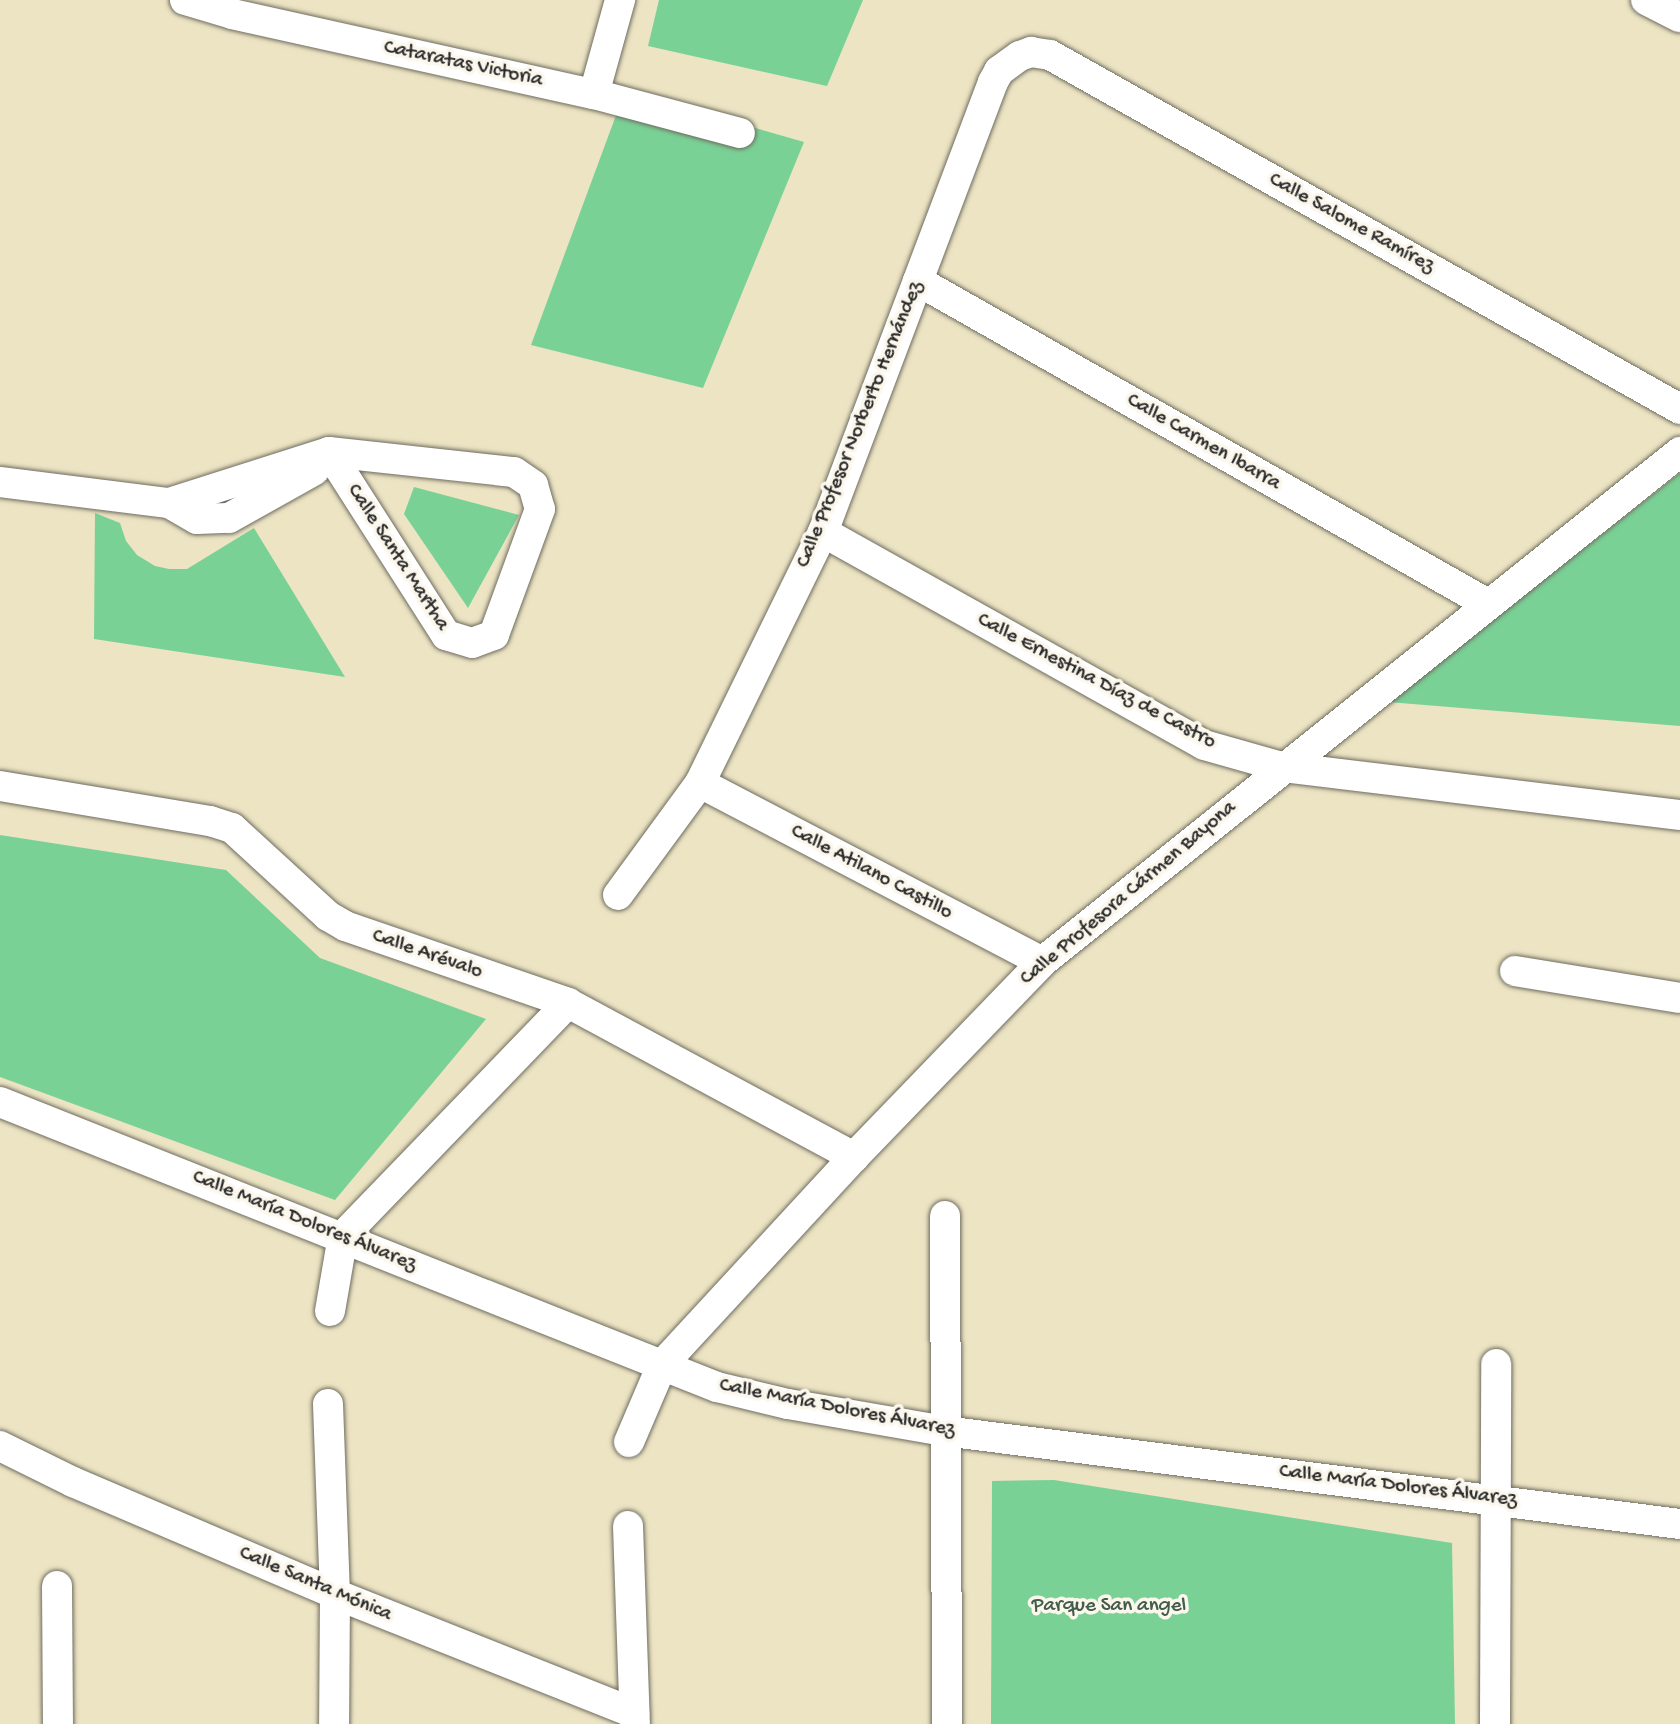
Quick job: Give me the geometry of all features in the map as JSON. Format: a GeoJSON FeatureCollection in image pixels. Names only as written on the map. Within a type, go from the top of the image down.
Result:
{"type":"FeatureCollection","features":[{"type":"Feature","properties":{"kind":"street","name":"Cataratas Victoria"},"geometry":{"type":"LineString","coordinates":[[185,0],[232,14],[594,94],[740,133]]}},
{"type":"Feature","properties":{"kind":"street"},"geometry":{"type":"LineString","coordinates":[[594,94],[620,0]]}},
{"type":"Feature","properties":{"kind":"street"},"geometry":{"type":"LineString","coordinates":[[1646,0],[1680,17]]}},
{"type":"Feature","properties":{"kind":"street","name":"Calle Salome Ramírez"},"geometry":{"type":"LineString","coordinates":[[1020,56],[1031,52],[1050,55],[1680,409]]}},
{"type":"Feature","properties":{"kind":"street","name":"Calle Profesor Norberto Hernández"},"geometry":{"type":"LineString","coordinates":[[618,895],[700,783],[822,532],[993,82],[999,71],[1020,56]]}},
{"type":"Feature","properties":{"kind":"street","name":"Calle Carmen Ibarra"},"geometry":{"type":"LineString","coordinates":[[918,281],[1488,604]]}},
{"type":"Feature","properties":{"kind":"street","name":"Calle Profesora Cármen Bayona"},"geometry":{"type":"LineString","coordinates":[[629,1442],[662,1365],[854,1157],[1042,962],[1282,767],[1680,452]]}},
{"type":"Feature","properties":{"kind":"street"},"geometry":{"type":"LineString","coordinates":[[0,482],[169,503],[197,519],[229,518],[331,456]]}},
{"type":"Feature","properties":{"kind":"street","name":"Calle Santa Martha"},"geometry":{"type":"LineString","coordinates":[[331,456],[514,472],[533,485],[540,501],[538,518],[494,635],[472,643],[446,635],[331,456]]}},
{"type":"Feature","properties":{"kind":"street","name":"Calle Ernestina Díaz de Castro"},"geometry":{"type":"LineString","coordinates":[[822,532],[1204,745],[1282,767],[1680,815]]}},
{"type":"Feature","properties":{"kind":"street","name":"Calle Atilano Castillo"},"geometry":{"type":"LineString","coordinates":[[700,783],[1042,962]]}},
{"type":"Feature","properties":{"kind":"street","name":"Calle Arévalo"},"geometry":{"type":"LineString","coordinates":[[0,786],[209,821],[232,828],[328,916],[345,926],[568,1003],[854,1157]]}},
{"type":"Feature","properties":{"kind":"street"},"geometry":{"type":"LineString","coordinates":[[1515,971],[1680,998]]}},
{"type":"Feature","properties":{"kind":"street"},"geometry":{"type":"LineString","coordinates":[[330,1311],[343,1236],[568,1003]]}},
{"type":"Feature","properties":{"kind":"street","name":"Calle María Dolores Álvarez"},"geometry":{"type":"LineString","coordinates":[[0,1102],[343,1236],[717,1387],[788,1404],[944,1431],[1680,1524]]}},
{"type":"Feature","properties":{"kind":"street"},"geometry":{"type":"LineString","coordinates":[[945,1216],[947,1724]]}},
{"type":"Feature","properties":{"kind":"street"},"geometry":{"type":"LineString","coordinates":[[1495,1724],[1496,1364]]}},
{"type":"Feature","properties":{"kind":"street"},"geometry":{"type":"LineString","coordinates":[[328,1404],[335,1594],[334,1724]]}},
{"type":"Feature","properties":{"kind":"street","name":"Calle Santa Mónica"},"geometry":{"type":"LineString","coordinates":[[0,1446],[73,1482],[635,1718]]}},
{"type":"Feature","properties":{"kind":"street"},"geometry":{"type":"LineString","coordinates":[[628,1526],[635,1718]]}},
{"type":"Feature","properties":{"kind":"street"},"geometry":{"type":"LineString","coordinates":[[57,1586],[58,1724]]}},
{"type":"Feature","properties":{"kind":"green space"},"geometry":{"type":"Polygon","coordinates":[[[659,0],[863,0],[827,86],[648,46],[659,0]]]}},
{"type":"Feature","properties":{"kind":"green space"},"geometry":{"type":"Polygon","coordinates":[[[625,91],[804,142],[703,388],[531,345],[625,91]]]}},
{"type":"Feature","properties":{"kind":"green space"},"geometry":{"type":"Polygon","coordinates":[[[1680,473],[1680,726],[1388,702],[1680,473]]]}},
{"type":"Feature","properties":{"kind":"green space"},"geometry":{"type":"Polygon","coordinates":[[[414,487],[519,515],[468,608],[404,514],[414,487]]]}},
{"type":"Feature","properties":{"kind":"green space"},"geometry":{"type":"Polygon","coordinates":[[[95,513],[120,523],[126,541],[137,555],[155,566],[169,569],[187,569],[254,528],[345,677],[94,639],[95,513]]]}},
{"type":"Feature","properties":{"kind":"green space"},"geometry":{"type":"Polygon","coordinates":[[[0,835],[226,870],[320,958],[486,1019],[335,1200],[0,1077],[0,835]]]}},
{"type":"Feature","properties":{"kind":"green space","name":"Parque San angel"},"geometry":{"type":"Polygon","coordinates":[[[1054,1480],[1452,1543],[1455,1724],[991,1724],[992,1481],[1054,1480]]]}}]}
